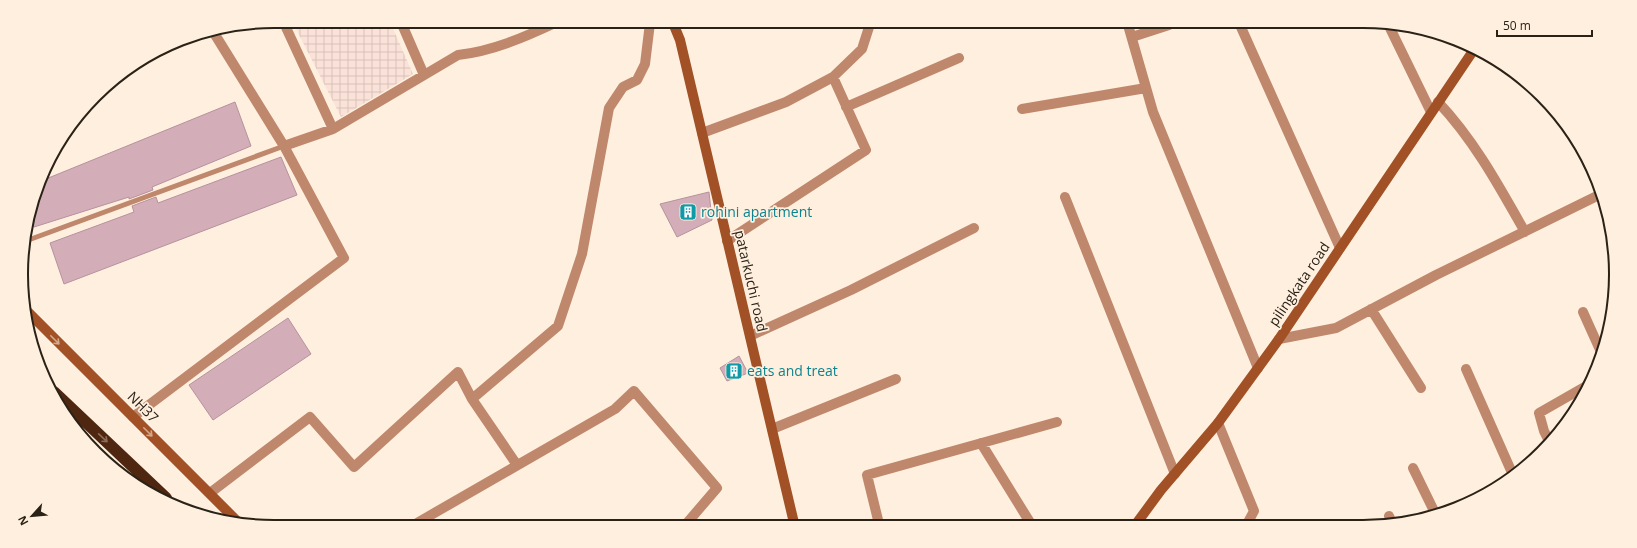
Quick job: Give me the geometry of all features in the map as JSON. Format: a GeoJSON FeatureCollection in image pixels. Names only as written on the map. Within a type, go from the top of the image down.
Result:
{"type":"FeatureCollection","features":[{"type":"Feature","properties":{"kind":"highway"},"geometry":{"type":"LineString","coordinates":[[63,401],[160,492]]}},
{"type":"Feature","properties":{"kind":"street"},"geometry":{"type":"LineString","coordinates":[[286,28],[333,129]]}},
{"type":"Feature","properties":{"kind":"street"},"geometry":{"type":"LineString","coordinates":[[404,28],[424,75]]}},
{"type":"Feature","properties":{"kind":"street"},"geometry":{"type":"LineString","coordinates":[[284,146],[333,129],[458,55],[478,53],[519,40],[544,28]]}},
{"type":"Feature","properties":{"kind":"street"},"geometry":{"type":"LineString","coordinates":[[472,399],[558,326],[582,254],[609,108],[624,87],[637,80],[645,64],[649,28]]}},
{"type":"Feature","properties":{"kind":"street","name":"patarkuchi road"},"geometry":{"type":"LineString","coordinates":[[675,28],[680,40],[793,520]]}},
{"type":"Feature","properties":{"kind":"street"},"geometry":{"type":"LineString","coordinates":[[702,133],[786,102],[833,77],[862,49],[869,28]]}},
{"type":"Feature","properties":{"kind":"street"},"geometry":{"type":"LineString","coordinates":[[1129,28],[1153,112],[1258,368]]}},
{"type":"Feature","properties":{"kind":"street"},"geometry":{"type":"LineString","coordinates":[[1132,37],[1160,28]]}},
{"type":"Feature","properties":{"kind":"street"},"geometry":{"type":"LineString","coordinates":[[1241,28],[1340,248]]}},
{"type":"Feature","properties":{"kind":"street"},"geometry":{"type":"LineString","coordinates":[[1391,30],[1431,112]]}},
{"type":"Feature","properties":{"kind":"street"},"geometry":{"type":"LineString","coordinates":[[133,417],[344,258],[284,146],[215,35]]}},
{"type":"Feature","properties":{"kind":"street","name":"pilingkata road"},"geometry":{"type":"LineString","coordinates":[[1139,520],[1218,423],[1279,339],[1472,53]]}},
{"type":"Feature","properties":{"kind":"street"},"geometry":{"type":"LineString","coordinates":[[846,107],[960,58]]}},
{"type":"Feature","properties":{"kind":"street"},"geometry":{"type":"LineString","coordinates":[[727,241],[866,150],[833,77]]}},
{"type":"Feature","properties":{"kind":"street"},"geometry":{"type":"LineString","coordinates":[[1022,109],[1146,88]]}},
{"type":"Feature","properties":{"kind":"street"},"geometry":{"type":"LineString","coordinates":[[1438,102],[1453,117],[1487,165],[1525,232]]}},
{"type":"Feature","properties":{"kind":"street"},"geometry":{"type":"LineString","coordinates":[[1279,339],[1336,328],[1436,275],[1596,196]]}},
{"type":"Feature","properties":{"kind":"street"},"geometry":{"type":"LineString","coordinates":[[1065,197],[1175,474]]}},
{"type":"Feature","properties":{"kind":"street"},"geometry":{"type":"LineString","coordinates":[[750,336],[850,290],[974,228]]}},
{"type":"Feature","properties":{"kind":"street"},"geometry":{"type":"LineString","coordinates":[[1371,309],[1422,388]]}},
{"type":"Feature","properties":{"kind":"street"},"geometry":{"type":"LineString","coordinates":[[1583,312],[1598,346]]}},
{"type":"Feature","properties":{"kind":"street","name":"NH37"},"geometry":{"type":"LineString","coordinates":[[32,316],[232,516]]}},
{"type":"Feature","properties":{"kind":"street"},"geometry":{"type":"LineString","coordinates":[[1466,368],[1511,471]]}},
{"type":"Feature","properties":{"kind":"street"},"geometry":{"type":"LineString","coordinates":[[210,493],[310,417],[354,467],[458,372],[472,399],[517,465]]}},
{"type":"Feature","properties":{"kind":"street"},"geometry":{"type":"LineString","coordinates":[[772,429],[896,379]]}},
{"type":"Feature","properties":{"kind":"street"},"geometry":{"type":"LineString","coordinates":[[421,520],[616,409],[634,390],[717,488],[690,520]]}},
{"type":"Feature","properties":{"kind":"street"},"geometry":{"type":"LineString","coordinates":[[1547,437],[1539,413],[1580,391]]}},
{"type":"Feature","properties":{"kind":"street"},"geometry":{"type":"LineString","coordinates":[[878,520],[867,475],[1057,422]]}},
{"type":"Feature","properties":{"kind":"street"},"geometry":{"type":"LineString","coordinates":[[1218,423],[1254,511],[1249,520]]}},
{"type":"Feature","properties":{"kind":"street"},"geometry":{"type":"LineString","coordinates":[[981,443],[1028,520]]}},
{"type":"Feature","properties":{"kind":"street"},"geometry":{"type":"LineString","coordinates":[[1412,468],[1433,510]]}},
{"type":"Feature","properties":{"kind":"lane"},"geometry":{"type":"LineString","coordinates":[[31,239],[284,146]]}},
{"type":"Feature","properties":{"kind":"shaded area"},"geometry":{"type":"Polygon","coordinates":[[[296,28],[393,28],[413,74],[341,117],[296,28]]]}},
{"type":"Feature","properties":{"kind":"building"},"geometry":{"type":"Polygon","coordinates":[[[235,102],[251,146],[152,187],[153,190],[129,199],[129,197],[34,227],[36,210],[48,178],[235,102]]]}},
{"type":"Feature","properties":{"kind":"building"},"geometry":{"type":"Polygon","coordinates":[[[281,157],[297,195],[64,284],[50,243],[134,212],[132,206],[156,197],[158,203],[281,157]]]}},
{"type":"Feature","properties":{"kind":"building","name":"rohini apartment"},"geometry":{"type":"Polygon","coordinates":[[[709,192],[712,220],[677,237],[660,204],[709,192]]]}},
{"type":"Feature","properties":{"kind":"building"},"geometry":{"type":"Polygon","coordinates":[[[288,318],[311,354],[213,420],[189,385],[288,318]]]}},
{"type":"Feature","properties":{"kind":"building","name":"eats and treat"},"geometry":{"type":"Polygon","coordinates":[[[739,356],[748,373],[727,381],[720,368],[739,356]]]}},
{"type":"Feature","properties":{"kind":"place","name":"rohini apartment"},"geometry":{"type":"Point","coordinates":[688,212]}},
{"type":"Feature","properties":{"kind":"place","name":"eats and treat"},"geometry":{"type":"Point","coordinates":[734,371]}}]}
